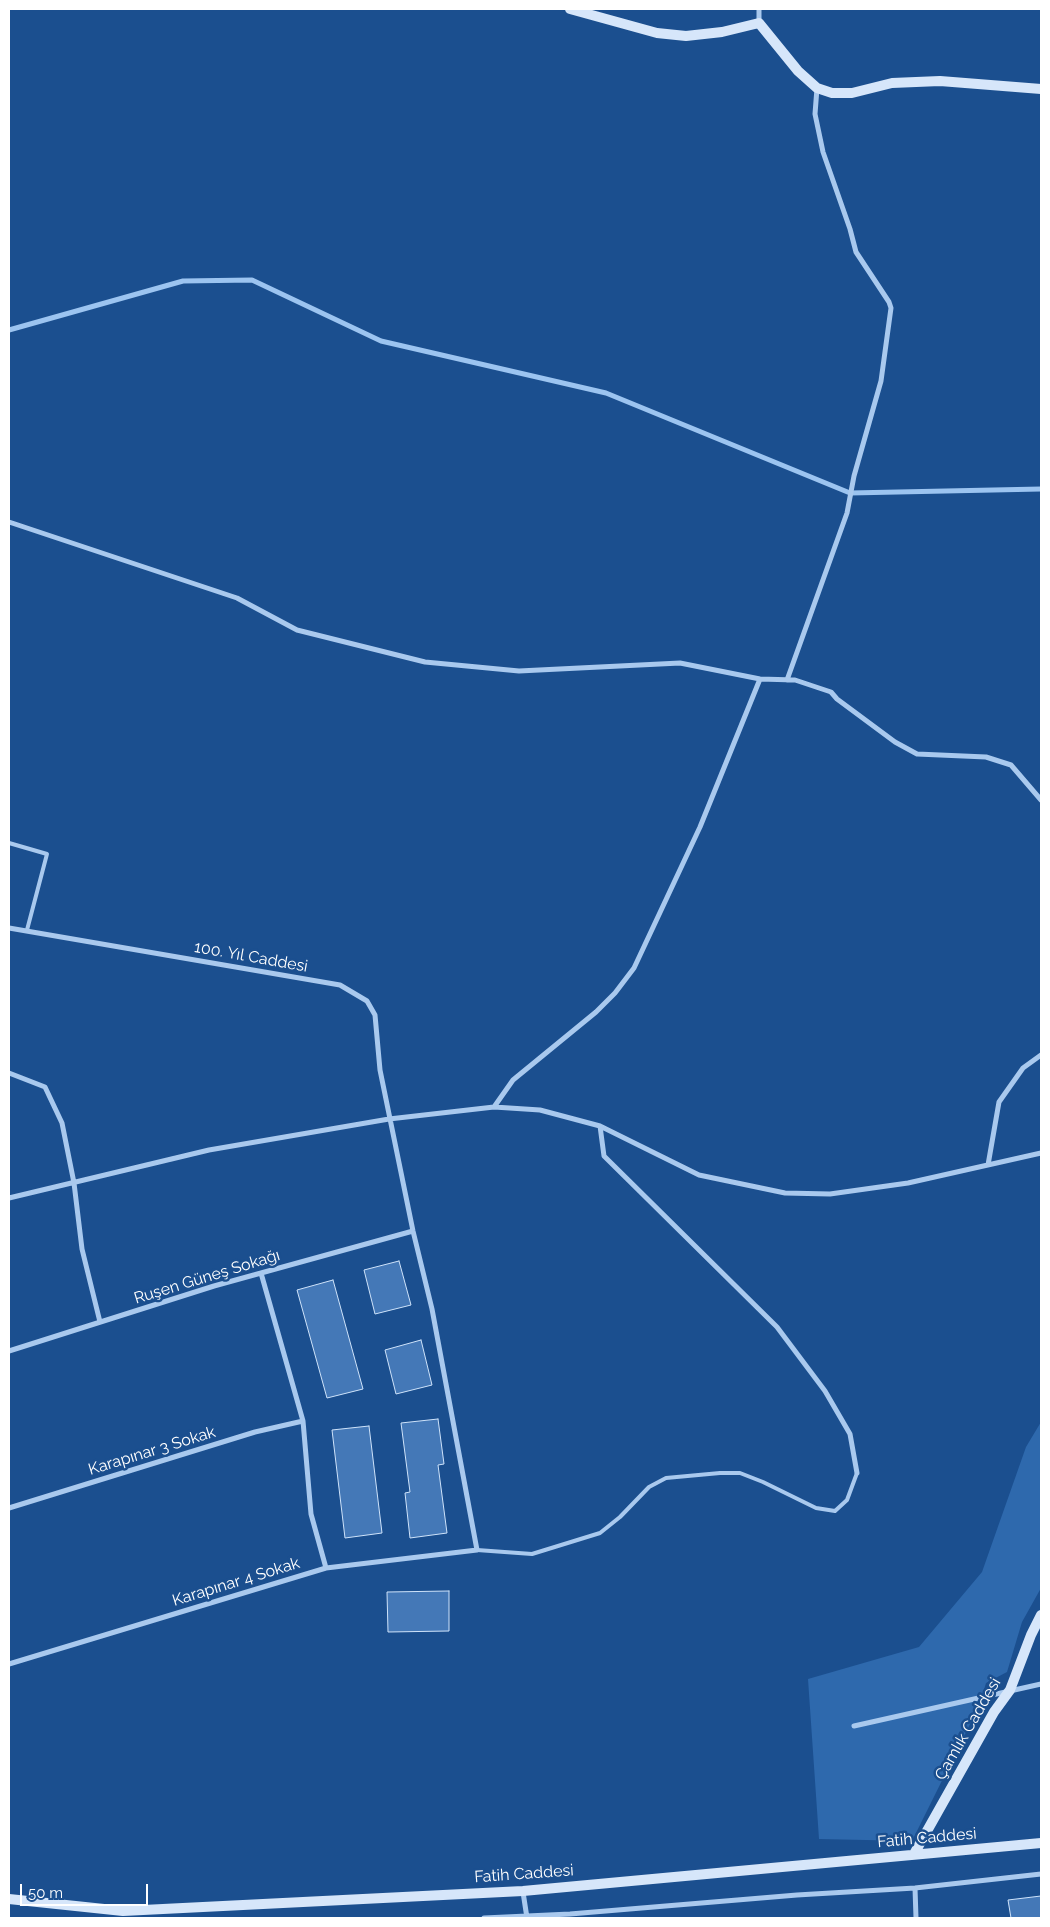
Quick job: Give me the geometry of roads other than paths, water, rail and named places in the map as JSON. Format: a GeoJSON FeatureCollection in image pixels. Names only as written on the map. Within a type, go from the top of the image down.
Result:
{"type":"FeatureCollection","features":[{"type":"Feature","properties":{"kind":"main road"},"geometry":{"type":"LineString","coordinates":[[570,9],[657,33],[686,36],[722,32],[759,23],[798,71],[817,88],[832,93],[852,93],[892,83],[940,81],[1041,89]]}},
{"type":"Feature","properties":{"kind":"main road","name":"Çamlık Caddesi"},"geometry":{"type":"LineString","coordinates":[[914,1854],[994,1712],[1010,1690],[1031,1635],[1041,1615]]}},
{"type":"Feature","properties":{"kind":"main road","name":"Fatih Caddesi"},"geometry":{"type":"LineString","coordinates":[[9,1899],[123,1915],[523,1891],[1041,1843]]}},
{"type":"Feature","properties":{"kind":"street"},"geometry":{"type":"LineString","coordinates":[[759,9],[759,23]]}},
{"type":"Feature","properties":{"kind":"street"},"geometry":{"type":"LineString","coordinates":[[787,680],[847,513],[854,476],[881,380],[891,308],[856,252],[850,229],[823,152],[815,114],[817,88]]}},
{"type":"Feature","properties":{"kind":"street"},"geometry":{"type":"LineString","coordinates":[[9,522],[237,598],[297,630],[425,662],[518,671],[680,663],[760,679],[795,680],[831,692],[837,699],[894,742],[917,754],[986,757],[1011,766],[1041,800]]}},
{"type":"Feature","properties":{"kind":"street"},"geometry":{"type":"LineString","coordinates":[[494,1107],[514,1080],[596,1012],[615,993],[634,968],[700,827],[760,679]]}},
{"type":"Feature","properties":{"kind":"street","name":"100. Yıl Caddesi"},"geometry":{"type":"LineString","coordinates":[[9,928],[340,986],[357,993],[366,1000],[374,1015],[380,1070],[389,1119],[432,1309],[476,1550]]}},
{"type":"Feature","properties":{"kind":"street"},"geometry":{"type":"LineString","coordinates":[[988,1165],[999,1102],[1023,1068],[1041,1055]]}},
{"type":"Feature","properties":{"kind":"street"},"geometry":{"type":"LineString","coordinates":[[9,1073],[45,1087],[62,1123],[74,1183],[82,1249],[100,1322]]}},
{"type":"Feature","properties":{"kind":"street"},"geometry":{"type":"LineString","coordinates":[[9,1198],[209,1150],[389,1119],[494,1107],[540,1110],[600,1126],[699,1175],[785,1193],[830,1194],[908,1183],[1041,1153]]}},
{"type":"Feature","properties":{"kind":"street"},"geometry":{"type":"LineString","coordinates":[[600,1126],[604,1156],[777,1327],[825,1390],[850,1434],[857,1473]]}},
{"type":"Feature","properties":{"kind":"street","name":"Ruşen Güneş Sokağı"},"geometry":{"type":"LineString","coordinates":[[9,1351],[261,1273],[413,1231]]}},
{"type":"Feature","properties":{"kind":"street"},"geometry":{"type":"LineString","coordinates":[[261,1273],[303,1422],[312,1514],[326,1568]]}},
{"type":"Feature","properties":{"kind":"street","name":"Karapınar 3 Sokak"},"geometry":{"type":"LineString","coordinates":[[9,1508],[255,1432],[303,1422]]}},
{"type":"Feature","properties":{"kind":"street","name":"Karapınar 4 Sokak"},"geometry":{"type":"LineString","coordinates":[[9,1664],[326,1568],[476,1550]]}},
{"type":"Feature","properties":{"kind":"street"},"geometry":{"type":"LineString","coordinates":[[854,1726],[1041,1684]]}},
{"type":"Feature","properties":{"kind":"street"},"geometry":{"type":"LineString","coordinates":[[484,1918],[570,1914],[797,1895],[915,1888],[1041,1874]]}},
{"type":"Feature","properties":{"kind":"street"},"geometry":{"type":"LineString","coordinates":[[915,1888],[916,1918]]}},
{"type":"Feature","properties":{"kind":"street"},"geometry":{"type":"LineString","coordinates":[[523,1891],[526,1917]]}},
{"type":"Feature","properties":{"kind":"lane"},"geometry":{"type":"LineString","coordinates":[[9,843],[47,854],[27,930]]}},
{"type":"Feature","properties":{"kind":"lane"},"geometry":{"type":"LineString","coordinates":[[476,1550],[532,1554],[600,1533],[620,1517],[649,1487],[666,1478],[740,1473],[816,1508],[835,1511],[847,1500],[857,1473]]}},
{"type":"Feature","properties":{"kind":"waterway"},"geometry":{"type":"LineString","coordinates":[[9,330],[183,281],[252,280],[381,341],[606,393],[850,493],[1041,489]]}}]}
